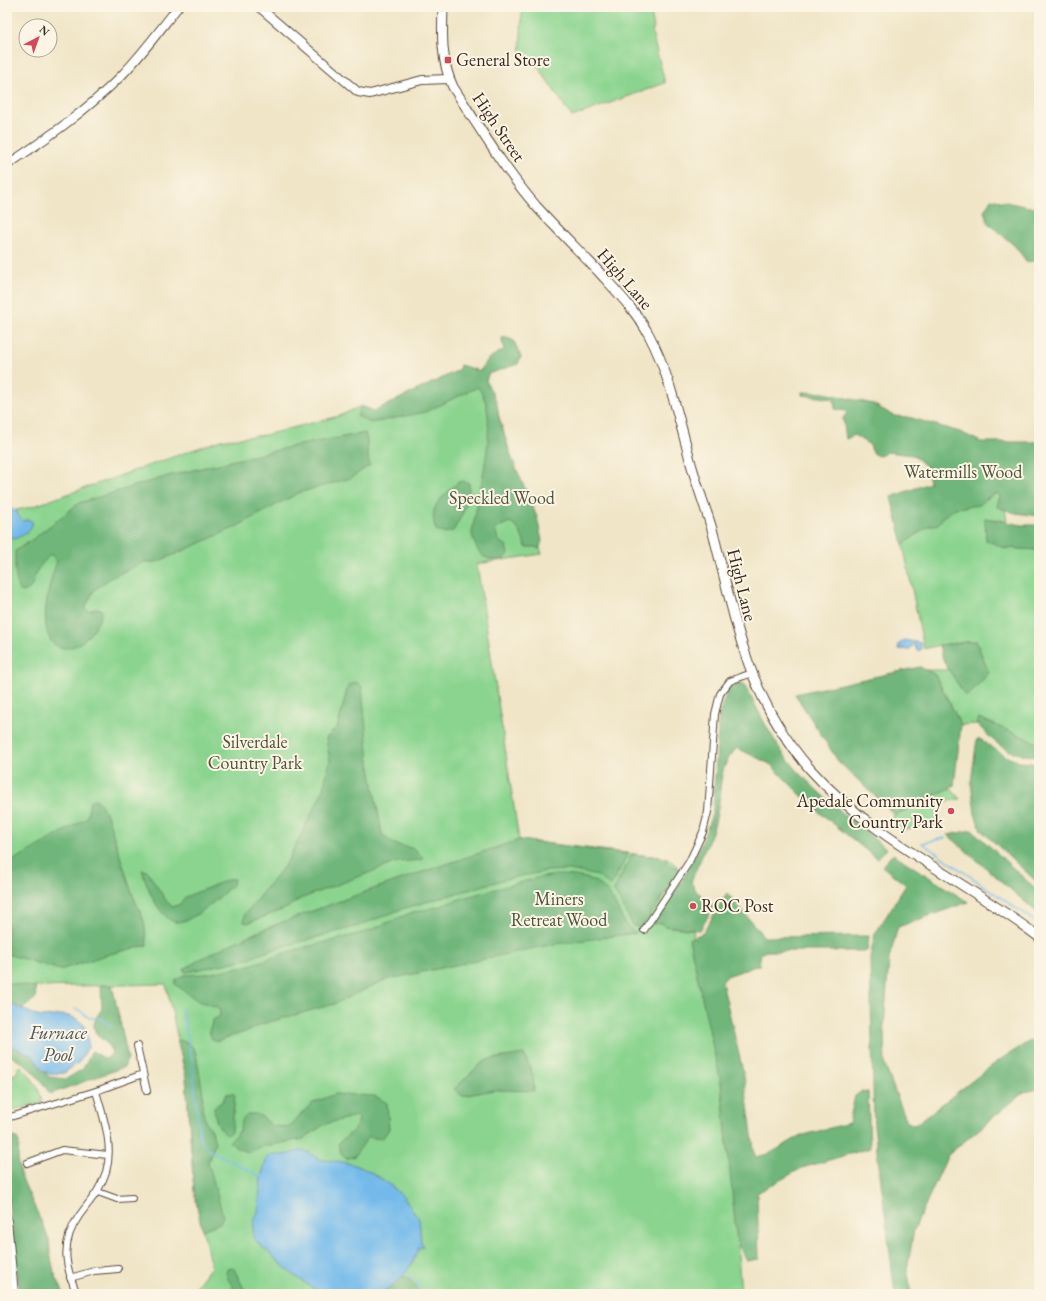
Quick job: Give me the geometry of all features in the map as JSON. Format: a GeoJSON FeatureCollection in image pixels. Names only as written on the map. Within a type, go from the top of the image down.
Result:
{"type":"FeatureCollection","features":[{"type":"Feature","properties":{"kind":"main road","name":"High Street"},"geometry":{"type":"LineString","coordinates":[[444,7],[444,56],[449,79],[516,182],[574,246]]}},
{"type":"Feature","properties":{"kind":"main road","name":"High Lane"},"geometry":{"type":"LineString","coordinates":[[574,246],[632,309],[649,335],[657,352],[672,395],[696,483],[711,528],[731,612],[752,673],[766,704],[786,738],[810,769],[834,793],[891,838],[1039,937]]}},
{"type":"Feature","properties":{"kind":"street"},"geometry":{"type":"LineString","coordinates":[[7,165],[70,122],[102,95],[140,54],[178,7]]}},
{"type":"Feature","properties":{"kind":"street"},"geometry":{"type":"LineString","coordinates":[[259,7],[358,92],[370,94],[422,80],[449,79]]}},
{"type":"Feature","properties":{"kind":"street"},"geometry":{"type":"LineString","coordinates":[[644,930],[689,862],[703,832],[708,812],[715,714],[720,694],[730,681],[752,673]]}},
{"type":"Feature","properties":{"kind":"street"},"geometry":{"type":"LineString","coordinates":[[137,1046],[147,1091]]}},
{"type":"Feature","properties":{"kind":"street"},"geometry":{"type":"LineString","coordinates":[[7,1118],[96,1092],[143,1074]]}},
{"type":"Feature","properties":{"kind":"street"},"geometry":{"type":"LineString","coordinates":[[77,1294],[66,1265],[66,1249],[69,1235],[79,1216],[98,1192],[106,1171],[108,1155],[108,1134],[96,1092]]}},
{"type":"Feature","properties":{"kind":"street"},"geometry":{"type":"LineString","coordinates":[[27,1163],[62,1150],[108,1155]]}},
{"type":"Feature","properties":{"kind":"street"},"geometry":{"type":"LineString","coordinates":[[98,1192],[117,1199],[132,1198]]}},
{"type":"Feature","properties":{"kind":"street"},"geometry":{"type":"LineString","coordinates":[[7,1221],[14,1294]]}},
{"type":"Feature","properties":{"kind":"street"},"geometry":{"type":"LineString","coordinates":[[70,1278],[94,1271],[118,1269]]}},
{"type":"Feature","properties":{"kind":"green space"},"geometry":{"type":"Polygon","coordinates":[[[522,7],[649,7],[654,26],[652,33],[665,83],[572,117],[534,61],[520,62],[522,7]]]}},
{"type":"Feature","properties":{"kind":"green space"},"geometry":{"type":"Polygon","coordinates":[[[991,199],[1039,209],[1039,260],[1027,262],[1015,246],[988,223],[984,211],[991,199]]]}},
{"type":"Feature","properties":{"kind":"green space","name":"Speckled Wood"},"geometry":{"type":"Polygon","coordinates":[[[503,336],[514,341],[521,357],[518,364],[488,374],[486,381],[497,403],[498,414],[508,449],[537,517],[542,541],[539,549],[535,547],[526,547],[518,529],[509,522],[495,529],[497,537],[503,544],[506,545],[508,554],[503,560],[496,560],[482,555],[476,547],[472,534],[486,458],[488,437],[488,418],[485,400],[478,387],[425,412],[371,423],[357,416],[361,406],[374,411],[459,370],[460,365],[480,371],[489,358],[504,350],[502,340],[503,336]]]}},
{"type":"Feature","properties":{"kind":"green space","name":"Silverdale Country Park"},"geometry":{"type":"Polygon","coordinates":[[[460,365],[498,409],[498,414],[542,554],[477,564],[519,840],[668,858],[681,870],[659,907],[654,924],[661,923],[664,926],[694,930],[693,937],[689,939],[716,1051],[725,1114],[741,1294],[138,1294],[195,1288],[211,1267],[194,1191],[186,1077],[166,984],[35,987],[7,984],[7,512],[31,507],[221,440],[265,435],[339,416],[361,406],[374,411],[459,370],[460,365]]]}},
{"type":"Feature","properties":{"kind":"green space","name":"Watermills Wood"},"geometry":{"type":"Polygon","coordinates":[[[802,392],[824,393],[873,404],[894,416],[908,417],[960,432],[981,442],[1039,442],[1039,516],[1015,513],[997,507],[1000,496],[998,493],[991,495],[979,505],[956,508],[944,516],[938,524],[929,526],[903,544],[891,497],[930,483],[925,465],[913,455],[887,452],[878,456],[874,454],[870,445],[854,435],[846,439],[843,418],[847,413],[846,411],[835,409],[834,399],[802,395],[802,392]]]}},
{"type":"Feature","properties":{"kind":"green space"},"geometry":{"type":"Polygon","coordinates":[[[365,433],[370,465],[351,478],[298,493],[236,527],[156,562],[144,562],[112,577],[94,590],[85,608],[88,611],[97,608],[102,610],[100,617],[97,624],[86,638],[72,647],[64,648],[57,646],[50,640],[47,631],[45,619],[46,606],[51,581],[57,562],[51,554],[38,570],[30,588],[22,592],[18,589],[15,571],[15,551],[79,503],[168,476],[294,446],[365,433]]]}},
{"type":"Feature","properties":{"kind":"green space"},"geometry":{"type":"Polygon","coordinates":[[[462,481],[469,483],[469,489],[467,502],[459,520],[453,531],[444,533],[436,530],[433,515],[435,508],[442,498],[458,482],[462,481]]]}},
{"type":"Feature","properties":{"kind":"green space"},"geometry":{"type":"Polygon","coordinates":[[[998,493],[1000,496],[997,507],[1005,509],[1007,521],[985,518],[1004,548],[1039,550],[1039,744],[979,719],[977,724],[961,725],[935,675],[926,670],[950,670],[966,697],[976,641],[939,645],[924,649],[903,544],[929,526],[938,524],[944,516],[956,508],[986,499],[998,493]]]}},
{"type":"Feature","properties":{"kind":"green space"},"geometry":{"type":"Polygon","coordinates":[[[985,518],[1022,525],[1039,525],[1039,550],[1004,548],[986,540],[985,518]]]}},
{"type":"Feature","properties":{"kind":"green space"},"geometry":{"type":"Polygon","coordinates":[[[976,641],[989,673],[966,697],[944,662],[939,645],[976,641]]]}},
{"type":"Feature","properties":{"kind":"green space"},"geometry":{"type":"Polygon","coordinates":[[[920,667],[935,675],[961,725],[954,786],[895,815],[838,761],[795,694],[920,667]]]}},
{"type":"Feature","properties":{"kind":"green space"},"geometry":{"type":"Polygon","coordinates":[[[357,682],[362,687],[369,762],[382,834],[394,844],[415,849],[423,857],[421,860],[397,862],[300,899],[287,908],[248,923],[244,922],[245,914],[286,864],[322,793],[330,761],[326,738],[338,726],[348,685],[357,682]]]}},
{"type":"Feature","properties":{"kind":"green space"},"geometry":{"type":"Polygon","coordinates":[[[740,683],[744,684],[774,739],[796,769],[833,805],[887,849],[877,859],[814,808],[770,764],[737,748],[725,764],[714,825],[691,882],[696,891],[714,906],[700,930],[664,926],[661,923],[654,924],[654,919],[682,881],[700,847],[713,812],[719,713],[729,687],[740,683]]]}},
{"type":"Feature","properties":{"kind":"green space"},"geometry":{"type":"Polygon","coordinates":[[[979,718],[1039,744],[1039,757],[1019,754],[1004,748],[992,739],[977,724],[979,718]]]}},
{"type":"Feature","properties":{"kind":"green space"},"geometry":{"type":"Polygon","coordinates":[[[977,739],[980,739],[1007,757],[1020,762],[1039,764],[1039,884],[981,830],[975,814],[971,782],[977,739]]]}},
{"type":"Feature","properties":{"kind":"green space"},"geometry":{"type":"Polygon","coordinates":[[[950,788],[960,799],[937,803],[941,824],[905,829],[903,833],[887,821],[895,815],[950,788]]]}},
{"type":"Feature","properties":{"kind":"green space"},"geometry":{"type":"Polygon","coordinates":[[[96,799],[107,815],[132,893],[144,921],[147,945],[106,955],[60,970],[7,954],[7,864],[87,818],[90,801],[96,799]]]}},
{"type":"Feature","properties":{"kind":"green space"},"geometry":{"type":"Polygon","coordinates":[[[972,830],[1039,892],[1039,914],[948,835],[972,830]]]}},
{"type":"Feature","properties":{"kind":"green space"},"geometry":{"type":"Polygon","coordinates":[[[519,840],[628,854],[611,886],[598,876],[570,870],[547,871],[506,879],[402,909],[358,926],[277,948],[247,959],[187,972],[184,971],[184,969],[201,959],[236,941],[273,926],[376,888],[519,840]]]}},
{"type":"Feature","properties":{"kind":"green space"},"geometry":{"type":"Polygon","coordinates":[[[632,854],[668,858],[666,863],[681,870],[641,928],[633,926],[614,890],[632,854]]]}},
{"type":"Feature","properties":{"kind":"green space"},"geometry":{"type":"Polygon","coordinates":[[[893,854],[968,902],[898,927],[889,959],[884,1028],[885,1066],[907,1122],[915,1125],[998,1061],[1033,1039],[1039,1038],[1039,1089],[1024,1092],[948,1155],[914,1230],[907,1270],[911,1294],[895,1294],[874,1126],[870,958],[875,934],[906,885],[882,866],[893,854]]]}},
{"type":"Feature","properties":{"kind":"green space"},"geometry":{"type":"Polygon","coordinates":[[[142,870],[147,871],[167,902],[173,907],[180,904],[185,897],[230,879],[234,879],[233,884],[206,908],[189,919],[174,922],[162,913],[150,892],[142,870]]]}},
{"type":"Feature","properties":{"kind":"green space","name":"Miners Retreat Wood"},"geometry":{"type":"Polygon","coordinates":[[[556,875],[578,876],[594,881],[600,885],[607,891],[625,923],[636,933],[549,945],[385,980],[334,1004],[262,1024],[248,1031],[216,1041],[212,1039],[209,1031],[213,1020],[220,1016],[219,1008],[198,1001],[175,984],[176,980],[184,975],[205,974],[250,965],[291,951],[366,932],[410,913],[437,907],[466,897],[537,878],[556,875]]]}},
{"type":"Feature","properties":{"kind":"green space"},"geometry":{"type":"Polygon","coordinates":[[[727,893],[764,937],[869,936],[867,951],[767,951],[761,953],[759,965],[727,976],[722,982],[744,1076],[755,1157],[769,1154],[800,1136],[849,1123],[855,1096],[862,1091],[868,1092],[870,1148],[802,1168],[757,1193],[759,1259],[746,1261],[737,1242],[721,1083],[689,939],[703,933],[727,893]]]}},
{"type":"Feature","properties":{"kind":"green space"},"geometry":{"type":"Polygon","coordinates":[[[7,983],[35,987],[36,998],[21,1010],[7,1003],[7,983]]]}},
{"type":"Feature","properties":{"kind":"green space"},"geometry":{"type":"Polygon","coordinates":[[[101,985],[112,985],[128,1058],[124,1067],[50,1094],[32,1071],[21,1062],[7,1054],[7,1044],[33,1056],[49,1077],[66,1079],[83,1069],[92,1051],[106,1059],[112,1053],[109,1047],[97,1034],[94,1025],[96,1018],[102,1009],[101,985]]]}},
{"type":"Feature","properties":{"kind":"green space"},"geometry":{"type":"Polygon","coordinates":[[[177,1039],[190,1044],[196,1053],[203,1094],[202,1109],[206,1123],[212,1130],[215,1143],[208,1162],[223,1216],[220,1223],[202,1230],[194,1191],[186,1077],[177,1039]]]}},
{"type":"Feature","properties":{"kind":"green space"},"geometry":{"type":"Polygon","coordinates":[[[524,1054],[533,1075],[534,1091],[494,1090],[462,1096],[454,1089],[485,1060],[524,1054]]]}},
{"type":"Feature","properties":{"kind":"green space"},"geometry":{"type":"Polygon","coordinates":[[[20,1066],[28,1073],[34,1082],[40,1093],[42,1103],[12,1110],[7,1109],[7,1096],[14,1082],[8,1076],[9,1073],[15,1075],[20,1066]]]}},
{"type":"Feature","properties":{"kind":"green space"},"geometry":{"type":"Polygon","coordinates":[[[232,1093],[235,1095],[232,1131],[227,1135],[217,1122],[214,1107],[223,1101],[226,1094],[232,1093]]]}},
{"type":"Feature","properties":{"kind":"green space"},"geometry":{"type":"Polygon","coordinates":[[[335,1094],[375,1096],[387,1103],[389,1129],[382,1139],[368,1137],[355,1156],[346,1159],[341,1153],[338,1144],[353,1131],[359,1120],[356,1116],[325,1124],[303,1139],[261,1147],[248,1152],[239,1149],[229,1142],[240,1130],[240,1125],[244,1118],[250,1114],[258,1115],[272,1126],[289,1127],[311,1104],[335,1094]]]}},
{"type":"Feature","properties":{"kind":"green space"},"geometry":{"type":"Polygon","coordinates":[[[13,1137],[17,1138],[19,1142],[18,1159],[20,1174],[49,1239],[54,1272],[64,1294],[20,1294],[8,1192],[9,1153],[13,1137]]]}},
{"type":"Feature","properties":{"kind":"green space"},"geometry":{"type":"Polygon","coordinates":[[[233,1267],[244,1289],[249,1294],[237,1294],[228,1279],[226,1272],[228,1268],[233,1267]]]}},
{"type":"Feature","properties":{"kind":"green space"},"geometry":{"type":"Polygon","coordinates":[[[402,1276],[413,1283],[419,1294],[379,1294],[390,1288],[402,1276]]]}},
{"type":"Feature","properties":{"kind":"water"},"geometry":{"type":"Polygon","coordinates":[[[7,507],[17,511],[18,516],[23,521],[29,520],[33,522],[26,533],[14,539],[7,534],[7,507]]]}},
{"type":"Feature","properties":{"kind":"water"},"geometry":{"type":"Polygon","coordinates":[[[904,640],[921,643],[921,650],[917,651],[914,644],[909,650],[898,649],[899,644],[904,640]]]}},
{"type":"Feature","properties":{"kind":"water","name":"Furnace Pool"},"geometry":{"type":"Polygon","coordinates":[[[7,1003],[41,1017],[65,1015],[77,1019],[84,1025],[89,1046],[79,1062],[64,1073],[50,1074],[43,1071],[33,1056],[7,1044],[7,1003]]]}},
{"type":"Feature","properties":{"kind":"water"},"geometry":{"type":"Polygon","coordinates":[[[303,1150],[312,1154],[318,1159],[339,1161],[357,1166],[372,1173],[386,1182],[401,1195],[419,1218],[421,1243],[423,1246],[422,1248],[419,1247],[412,1264],[401,1278],[390,1288],[379,1294],[321,1294],[291,1273],[255,1240],[253,1236],[254,1221],[258,1212],[261,1177],[267,1157],[273,1154],[284,1155],[303,1150]]]}},
{"type":"Feature","properties":{"kind":"waterway"},"geometry":{"type":"LineString","coordinates":[[945,838],[922,843],[1039,924]]}},
{"type":"Feature","properties":{"kind":"waterway"},"geometry":{"type":"LineString","coordinates":[[75,1009],[79,1010],[89,1018],[101,1018],[112,1027]]}},
{"type":"Feature","properties":{"kind":"waterway"},"geometry":{"type":"LineString","coordinates":[[182,1009],[192,1060],[200,1141],[211,1151],[261,1177]]}},
{"type":"Feature","properties":{"kind":"waterway"},"geometry":{"type":"LineString","coordinates":[[406,1272],[418,1284],[422,1294]]}},
{"type":"Feature","properties":{"kind":"place","name":"General Store"},"geometry":{"type":"Point","coordinates":[448,60]}},
{"type":"Feature","properties":{"kind":"place","name":"Apedale Community Country Park"},"geometry":{"type":"Point","coordinates":[951,811]}},
{"type":"Feature","properties":{"kind":"place","name":"ROC Post"},"geometry":{"type":"Point","coordinates":[693,906]}}]}
